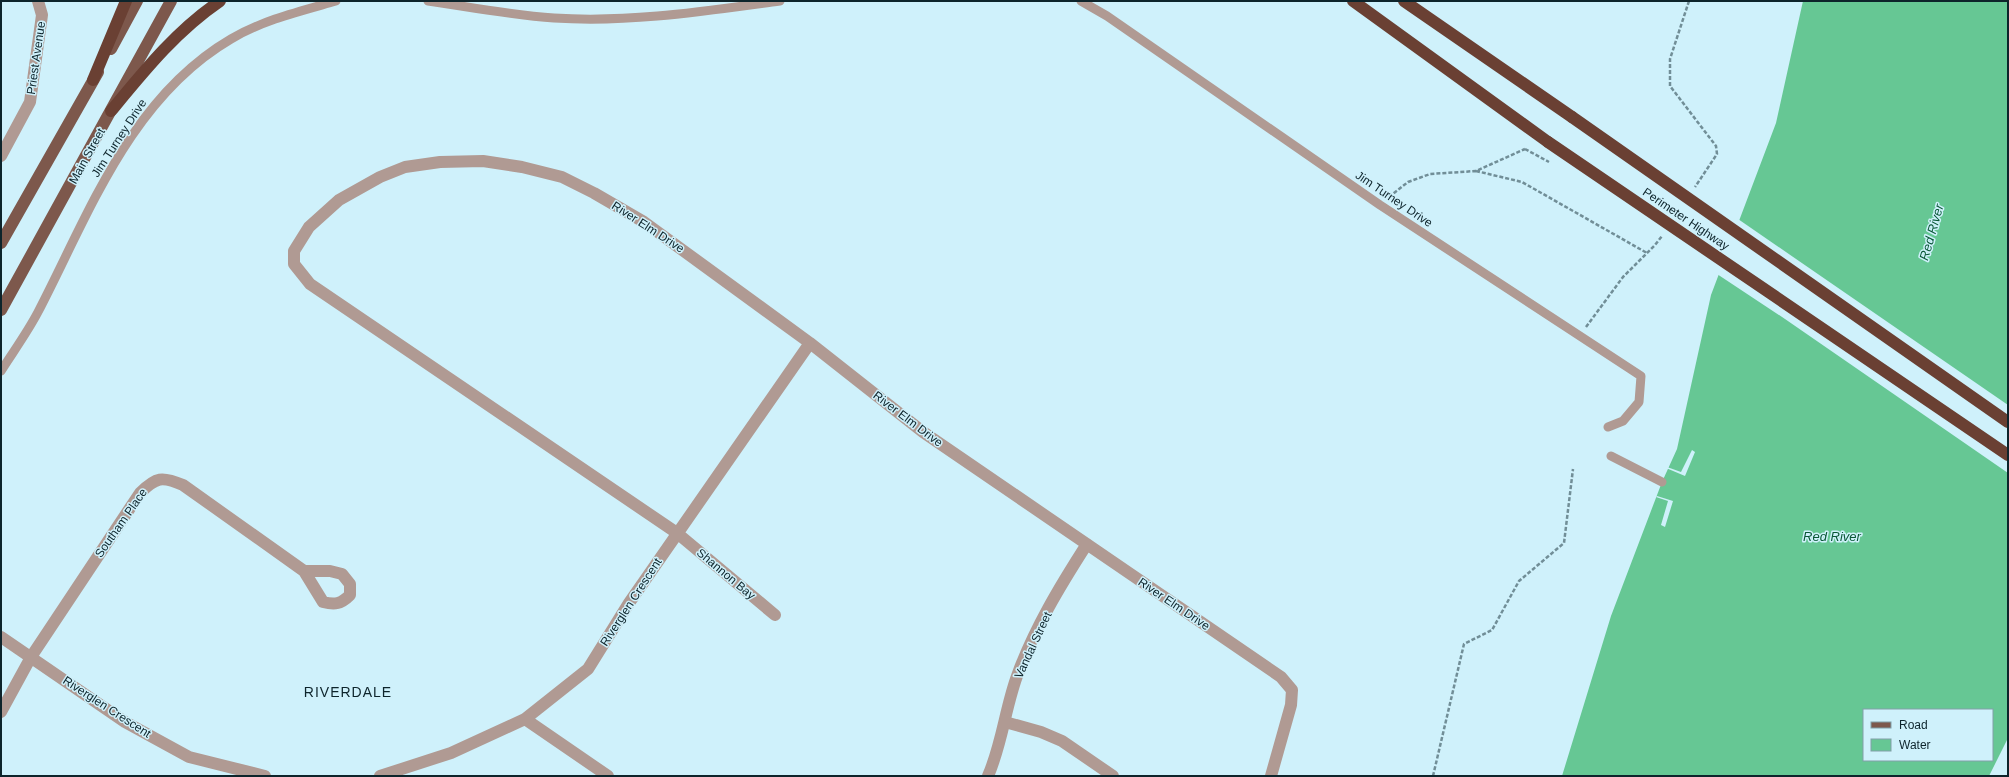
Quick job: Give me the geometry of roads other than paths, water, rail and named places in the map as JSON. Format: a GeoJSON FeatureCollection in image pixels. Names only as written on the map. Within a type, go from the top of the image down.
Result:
{"type":"FeatureCollection","features":[{"type":"Feature","properties":{"kind":"highway"},"geometry":{"type":"LineString","coordinates":[[93,80],[126,1]]}},
{"type":"Feature","properties":{"kind":"highway"},"geometry":{"type":"LineString","coordinates":[[111,111],[166,47],[202,14],[220,1]]}},
{"type":"Feature","properties":{"kind":"highway","name":"Perimeter Highway"},"geometry":{"type":"LineString","coordinates":[[1353,1],[1548,142],[2008,454]]}},
{"type":"Feature","properties":{"kind":"highway","name":"Perimeter Highway"},"geometry":{"type":"LineString","coordinates":[[1404,1],[2008,422]]}},
{"type":"Feature","properties":{"kind":"main road"},"geometry":{"type":"LineString","coordinates":[[1,243],[137,1]]}},
{"type":"Feature","properties":{"kind":"main road","name":"Main Street"},"geometry":{"type":"LineString","coordinates":[[1,310],[171,1]]}},
{"type":"Feature","properties":{"kind":"street","name":"Priest Avenue"},"geometry":{"type":"LineString","coordinates":[[1,156],[30,102],[42,14],[38,1]]}},
{"type":"Feature","properties":{"kind":"street","name":"River Elm Drive"},"geometry":{"type":"LineString","coordinates":[[677,533],[310,284],[294,264],[294,251],[309,227],[340,200],[380,177],[405,166],[440,162],[483,162],[522,167],[562,177],[594,193],[644,222],[810,343],[923,432],[1281,677],[1292,690],[1291,705],[1271,776]]}},
{"type":"Feature","properties":{"kind":"street","name":"Riverglen Crescent"},"geometry":{"type":"LineString","coordinates":[[380,776],[450,753],[525,719],[588,669],[629,603],[810,343]]}},
{"type":"Feature","properties":{"kind":"street","name":"Southam Place"},"geometry":{"type":"LineString","coordinates":[[1,712],[31,657],[140,493],[152,481],[168,479],[182,485],[304,571]]}},
{"type":"Feature","properties":{"kind":"street","name":"Shannon Bay"},"geometry":{"type":"LineString","coordinates":[[677,533],[775,615]]}},
{"type":"Feature","properties":{"kind":"street","name":"Vandal Street"},"geometry":{"type":"LineString","coordinates":[[988,776],[1017,678],[1028,649],[1063,582],[1087,544]]}},
{"type":"Feature","properties":{"kind":"street","name":"Riverglen Crescent"},"geometry":{"type":"LineString","coordinates":[[1,636],[125,722],[189,757],[265,776]]}},
{"type":"Feature","properties":{"kind":"street"},"geometry":{"type":"LineString","coordinates":[[525,719],[608,776]]}},
{"type":"Feature","properties":{"kind":"street"},"geometry":{"type":"LineString","coordinates":[[1005,722],[1041,732],[1062,741],[1113,776]]}},
{"type":"Feature","properties":{"kind":"lane","name":"Jim Turney Drive"},"geometry":{"type":"LineString","coordinates":[[1,371],[37,314],[111,168],[148,111],[190,68],[231,39],[278,18],[336,1]]}},
{"type":"Feature","properties":{"kind":"lane"},"geometry":{"type":"LineString","coordinates":[[428,1],[554,18],[619,19],[692,13],[780,1]]}},
{"type":"Feature","properties":{"kind":"lane","name":"Jim Turney Drive"},"geometry":{"type":"LineString","coordinates":[[1081,1],[1107,16],[1380,205],[1641,376],[1640,402],[1623,421],[1608,427]]}},
{"type":"Feature","properties":{"kind":"lane"},"geometry":{"type":"LineString","coordinates":[[1611,456],[1662,482]]}},
{"type":"Feature","properties":{"kind":"water","name":"Red River"},"geometry":{"type":"Polygon","coordinates":[[[1803,1],[2008,1],[2008,738],[1989,776],[1562,776],[1611,616],[1662,482],[1677,449],[1711,295],[1776,123],[1803,1]]]}},
{"type":"Feature","properties":{"kind":"district","name":"RIVERDALE"},"geometry":{"type":"Point","coordinates":[348,692]}}]}
